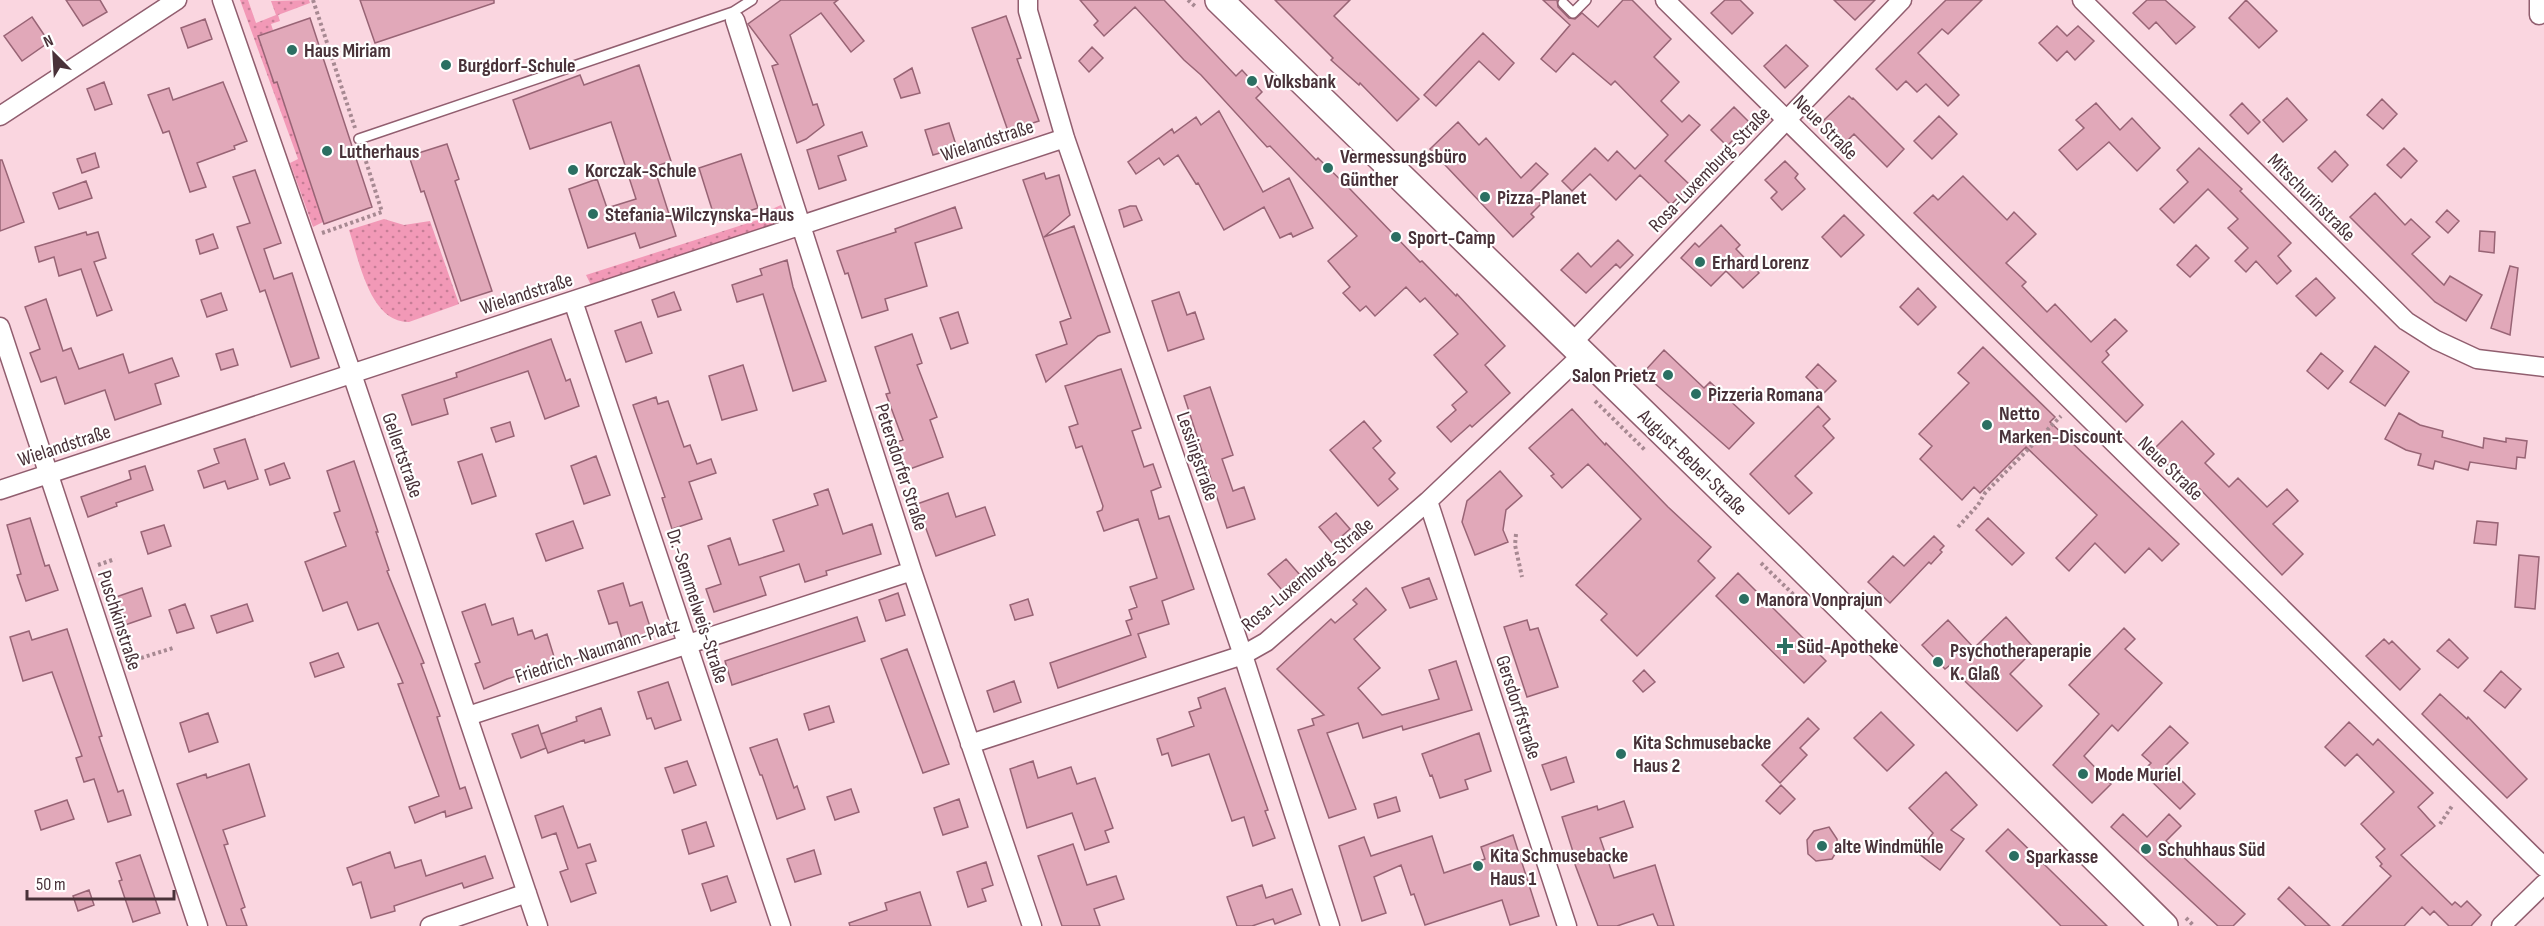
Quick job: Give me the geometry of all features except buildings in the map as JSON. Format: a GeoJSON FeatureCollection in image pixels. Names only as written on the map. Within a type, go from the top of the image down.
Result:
{"type":"FeatureCollection","features":[{"type":"Feature","properties":{"kind":"main road","name":"August-Bebel-Straße"},"geometry":{"type":"LineString","coordinates":[[1219,0],[2164,926]]}},
{"type":"Feature","properties":{"kind":"street"},"geometry":{"type":"LineString","coordinates":[[0,116],[177,0]]}},
{"type":"Feature","properties":{"kind":"street","name":"Gellertstraße"},"geometry":{"type":"LineString","coordinates":[[222,0],[352,374],[538,926]]}},
{"type":"Feature","properties":{"kind":"street","name":"Lessingstraße"},"geometry":{"type":"LineString","coordinates":[[1028,0],[1028,11],[1065,138],[1243,655],[1330,926]]}},
{"type":"Feature","properties":{"kind":"street","name":"Neue Straße"},"geometry":{"type":"LineString","coordinates":[[1665,0],[2544,867]]}},
{"type":"Feature","properties":{"kind":"street","name":"Rosa-Luxemburg-Straße"},"geometry":{"type":"LineString","coordinates":[[970,744],[1243,655],[1266,642],[1428,501],[1577,349],[1787,120],[1902,0]]}},
{"type":"Feature","properties":{"kind":"street","name":"Mitschurinstraße"},"geometry":{"type":"LineString","coordinates":[[2082,0],[2406,321],[2436,340],[2477,359],[2544,367]]}},
{"type":"Feature","properties":{"kind":"street","name":"Petersdorfer Straße"},"geometry":{"type":"LineString","coordinates":[[735,20],[970,744],[1026,924]]}},
{"type":"Feature","properties":{"kind":"street","name":"Wielandstraße"},"geometry":{"type":"LineString","coordinates":[[0,490],[1065,138]]}},
{"type":"Feature","properties":{"kind":"street","name":"Dr.-Semmelweis-Straße"},"geometry":{"type":"LineString","coordinates":[[573,301],[781,926]]}},
{"type":"Feature","properties":{"kind":"street","name":"Puschkinstraße"},"geometry":{"type":"LineString","coordinates":[[0,327],[198,926]]}},
{"type":"Feature","properties":{"kind":"street","name":"Gersdorffstraße"},"geometry":{"type":"LineString","coordinates":[[1428,501],[1567,926]]}},
{"type":"Feature","properties":{"kind":"street","name":"Friedrich-Naumann-Platz"},"geometry":{"type":"LineString","coordinates":[[468,716],[912,571]]}},
{"type":"Feature","properties":{"kind":"street"},"geometry":{"type":"LineString","coordinates":[[2501,926],[2544,884]]}},
{"type":"Feature","properties":{"kind":"street"},"geometry":{"type":"LineString","coordinates":[[430,926],[527,893]]}},
{"type":"Feature","properties":{"kind":"lane"},"geometry":{"type":"LineString","coordinates":[[359,139],[733,12],[752,0]]}},
{"type":"Feature","properties":{"kind":"lane"},"geometry":{"type":"LineString","coordinates":[[1563,3],[1573,13],[1586,0]]}},
{"type":"Feature","properties":{"kind":"path"},"geometry":{"type":"LineString","coordinates":[[1958,527],[1978,505],[1984,493],[2073,404]]}},
{"type":"Feature","properties":{"kind":"path"},"geometry":{"type":"LineString","coordinates":[[1516,534],[1515,545],[1522,577]]}},
{"type":"Feature","properties":{"kind":"path"},"geometry":{"type":"LineString","coordinates":[[141,658],[173,648]]}},
{"type":"Feature","properties":{"kind":"path"},"geometry":{"type":"LineString","coordinates":[[2440,824],[2452,806]]}},
{"type":"Feature","properties":{"kind":"shaded area"},"geometry":{"type":"Polygon","coordinates":[[[240,0],[248,0],[256,23],[276,15],[271,1],[309,0],[310,3],[278,15],[280,21],[271,24],[273,30],[260,35],[325,221],[313,227],[290,163],[298,159],[240,0]]]}},
{"type":"Feature","properties":{"kind":"shaded area"},"geometry":{"type":"Polygon","coordinates":[[[781,205],[785,216],[782,223],[599,286],[591,285],[586,275],[773,215],[772,209],[781,205]]]}},
{"type":"Feature","properties":{"kind":"shaded area"},"geometry":{"type":"Polygon","coordinates":[[[384,219],[404,225],[430,221],[459,304],[409,322],[396,320],[385,312],[368,288],[349,230],[384,219]]]}},
{"type":"Feature","properties":{"kind":"place","name":"Haus Miriam"},"geometry":{"type":"Point","coordinates":[292,50]}},
{"type":"Feature","properties":{"kind":"place","name":"Burgdorf-Schule"},"geometry":{"type":"Point","coordinates":[446,65]}},
{"type":"Feature","properties":{"kind":"place","name":"Volksbank"},"geometry":{"type":"Point","coordinates":[1252,81]}},
{"type":"Feature","properties":{"kind":"place","name":"Lutherhaus"},"geometry":{"type":"Point","coordinates":[327,151]}},
{"type":"Feature","properties":{"kind":"place","name":"Vermessungsbüro Günther"},"geometry":{"type":"Point","coordinates":[1328,168]}},
{"type":"Feature","properties":{"kind":"place","name":"Korczak-Schule"},"geometry":{"type":"Point","coordinates":[573,170]}},
{"type":"Feature","properties":{"kind":"place","name":"Pizza-Planet"},"geometry":{"type":"Point","coordinates":[1485,197]}},
{"type":"Feature","properties":{"kind":"place","name":"Stefania-Wilczynska-Haus"},"geometry":{"type":"Point","coordinates":[593,214]}},
{"type":"Feature","properties":{"kind":"place","name":"Sport-Camp"},"geometry":{"type":"Point","coordinates":[1396,237]}},
{"type":"Feature","properties":{"kind":"place","name":"Erhard Lorenz"},"geometry":{"type":"Point","coordinates":[1700,262]}},
{"type":"Feature","properties":{"kind":"place","name":"Salon Prietz"},"geometry":{"type":"Point","coordinates":[1668,375]}},
{"type":"Feature","properties":{"kind":"place","name":"Pizzeria Romana"},"geometry":{"type":"Point","coordinates":[1696,394]}},
{"type":"Feature","properties":{"kind":"place","name":"Netto Marken-Discount"},"geometry":{"type":"Point","coordinates":[1987,425]}},
{"type":"Feature","properties":{"kind":"place","name":"Manora Vonprajun"},"geometry":{"type":"Point","coordinates":[1744,599]}},
{"type":"Feature","properties":{"kind":"place","name":"Süd-Apotheke"},"geometry":{"type":"Point","coordinates":[1785,646]}},
{"type":"Feature","properties":{"kind":"place","name":"Psychotheraperapie K. Glaß"},"geometry":{"type":"Point","coordinates":[1938,662]}},
{"type":"Feature","properties":{"kind":"place","name":"Kita Schmusebacke Haus 2"},"geometry":{"type":"Point","coordinates":[1621,754]}},
{"type":"Feature","properties":{"kind":"place","name":"Mode Muriel"},"geometry":{"type":"Point","coordinates":[2083,774]}},
{"type":"Feature","properties":{"kind":"place","name":"alte Windmühle"},"geometry":{"type":"Point","coordinates":[1822,846]}},
{"type":"Feature","properties":{"kind":"place","name":"Schuhhaus Süd"},"geometry":{"type":"Point","coordinates":[2146,849]}},
{"type":"Feature","properties":{"kind":"place","name":"Sparkasse"},"geometry":{"type":"Point","coordinates":[2014,856]}},
{"type":"Feature","properties":{"kind":"place","name":"Kita Schmusebacke Haus 1"},"geometry":{"type":"Point","coordinates":[1478,866]}}]}
